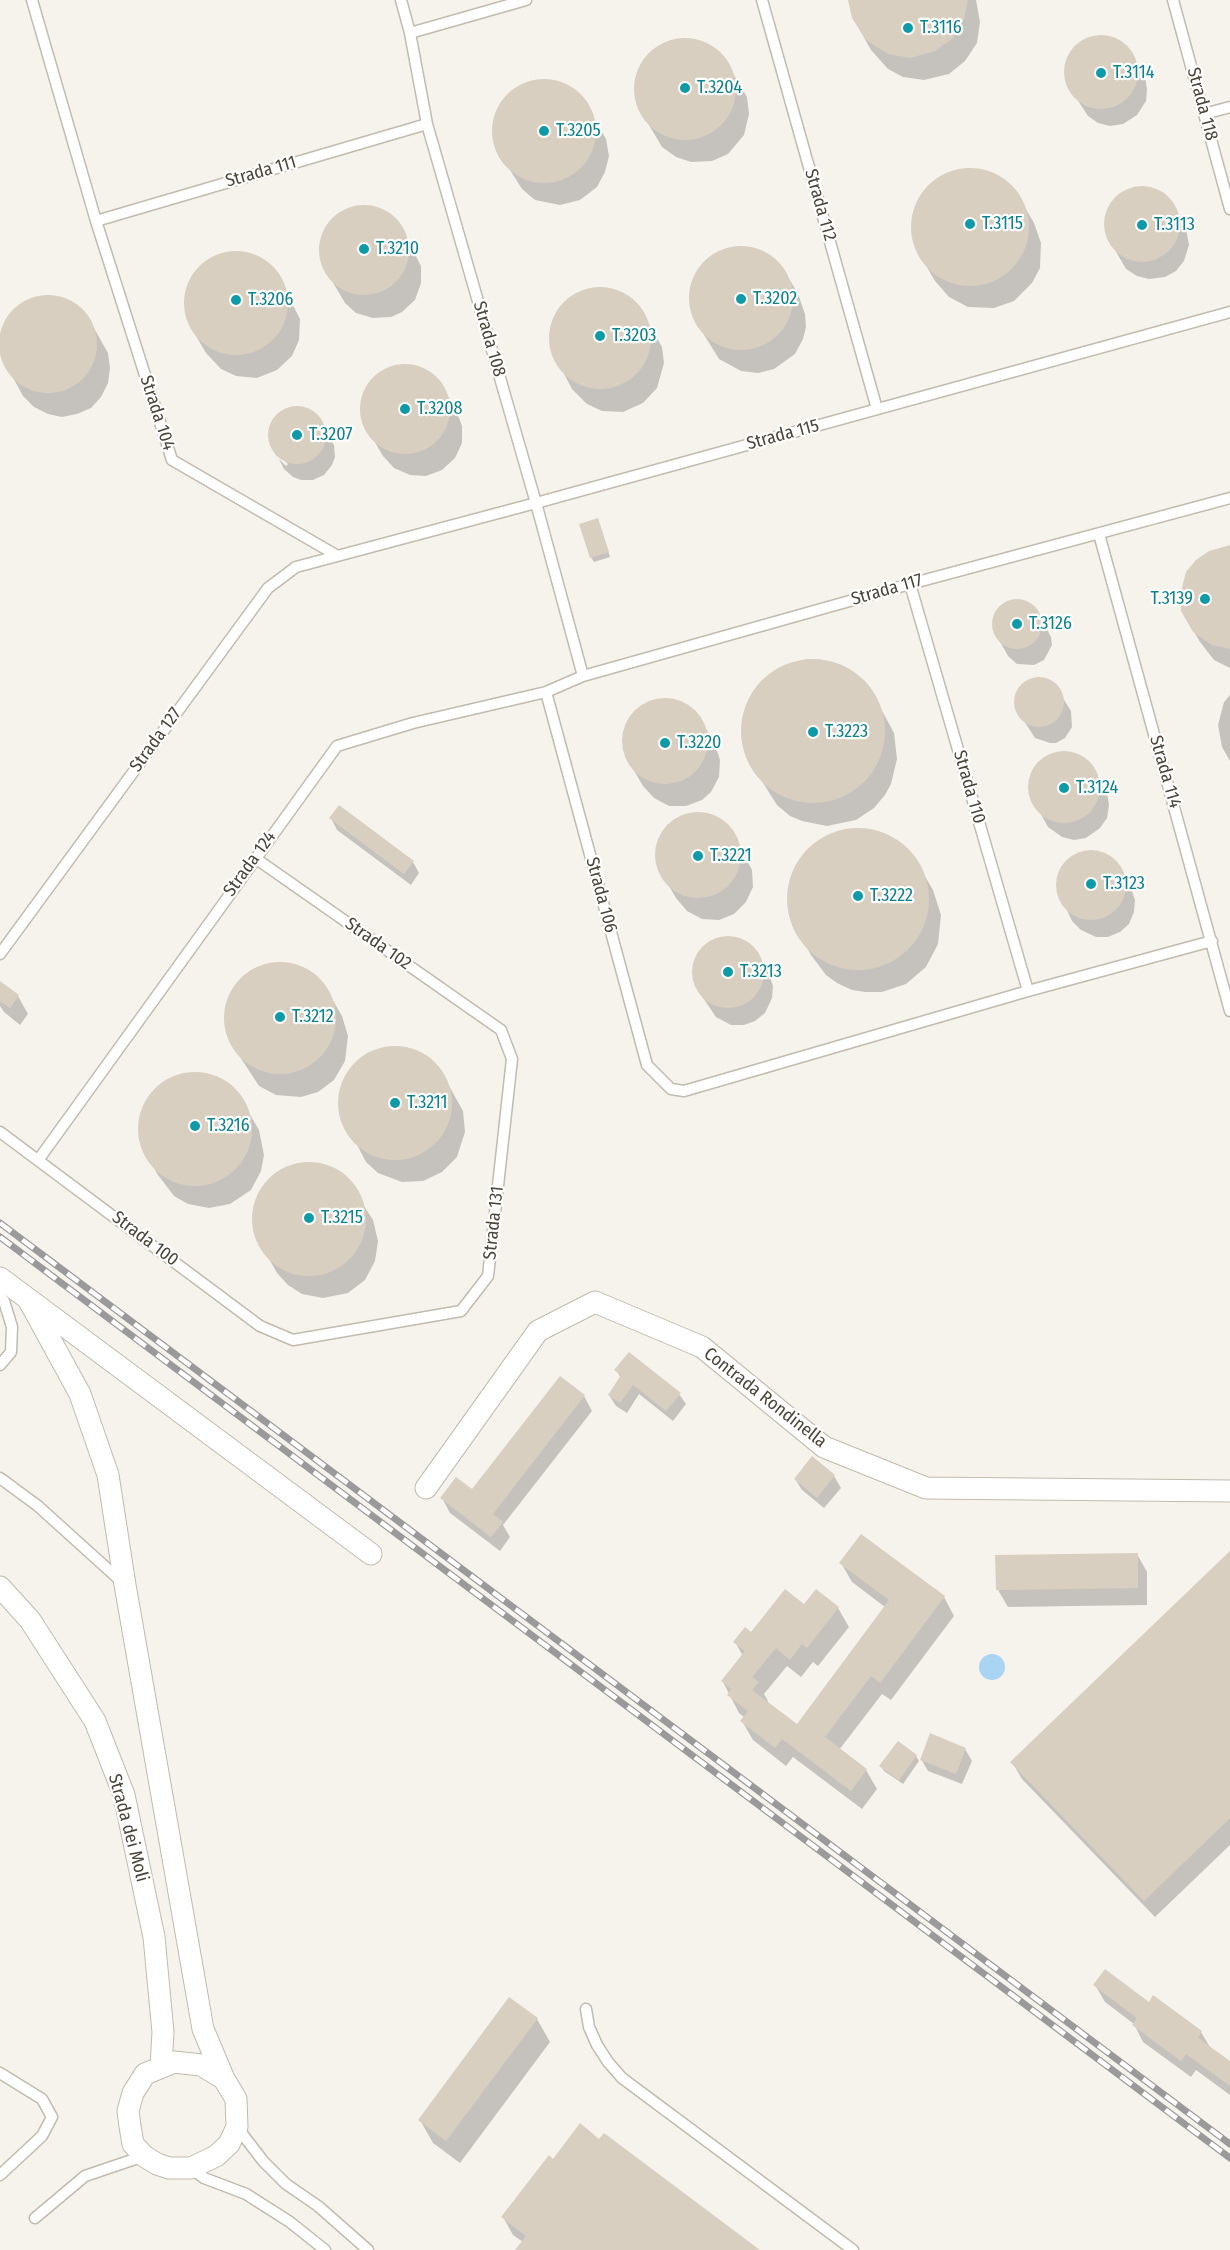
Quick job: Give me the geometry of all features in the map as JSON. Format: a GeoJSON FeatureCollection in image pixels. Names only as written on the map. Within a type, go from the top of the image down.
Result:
{"type":"FeatureCollection","features":[{"type":"Feature","properties":{"kind":"street"},"geometry":{"type":"LineString","coordinates":[[0,1278],[371,1554]]}},
{"type":"Feature","properties":{"kind":"street"},"geometry":{"type":"LineString","coordinates":[[28,1299],[80,1394],[108,1475],[125,1585],[203,2029],[224,2079],[236,2099],[237,2127],[229,2144],[216,2156],[191,2168],[169,2168],[144,2156],[133,2144],[128,2111],[133,2092],[145,2074],[162,2066],[181,2062],[201,2065],[224,2079]]}},
{"type":"Feature","properties":{"kind":"street","name":"Contrada Rondinella"},"geometry":{"type":"LineString","coordinates":[[426,1488],[538,1331],[595,1302],[702,1347],[824,1447],[926,1488],[1230,1491]]}},
{"type":"Feature","properties":{"kind":"street","name":"Strada dei Moli"},"geometry":{"type":"LineString","coordinates":[[0,1587],[30,1620],[94,1721],[124,1795],[154,1937],[163,2032],[162,2066]]}},
{"type":"Feature","properties":{"kind":"lane","name":"Strada 104"},"geometry":{"type":"LineString","coordinates":[[33,0],[96,220],[172,460],[336,555]]}},
{"type":"Feature","properties":{"kind":"lane","name":"Strada 108"},"geometry":{"type":"LineString","coordinates":[[401,0],[410,33],[426,124],[584,676]]}},
{"type":"Feature","properties":{"kind":"lane"},"geometry":{"type":"LineString","coordinates":[[410,33],[526,0]]}},
{"type":"Feature","properties":{"kind":"lane","name":"Strada 112"},"geometry":{"type":"LineString","coordinates":[[762,0],[878,409]]}},
{"type":"Feature","properties":{"kind":"lane","name":"Strada 118"},"geometry":{"type":"LineString","coordinates":[[1173,0],[1230,209]]}},
{"type":"Feature","properties":{"kind":"lane"},"geometry":{"type":"LineString","coordinates":[[1204,114],[1230,107]]}},
{"type":"Feature","properties":{"kind":"lane","name":"Strada 111"},"geometry":{"type":"LineString","coordinates":[[96,220],[426,124]]}},
{"type":"Feature","properties":{"kind":"lane","name":"Strada 115"},"geometry":{"type":"LineString","coordinates":[[336,555],[536,503],[1230,312]]}},
{"type":"Feature","properties":{"kind":"lane","name":"Strada 117"},"geometry":{"type":"LineString","coordinates":[[546,692],[584,676],[910,584],[1230,498]]}},
{"type":"Feature","properties":{"kind":"lane","name":"Strada 114"},"geometry":{"type":"LineString","coordinates":[[1099,534],[1230,1011]]}},
{"type":"Feature","properties":{"kind":"lane","name":"Strada 127"},"geometry":{"type":"LineString","coordinates":[[0,954],[268,588],[296,567],[336,555]]}},
{"type":"Feature","properties":{"kind":"lane","name":"Strada 110"},"geometry":{"type":"LineString","coordinates":[[910,584],[1028,991]]}},
{"type":"Feature","properties":{"kind":"lane","name":"Strada 106"},"geometry":{"type":"LineString","coordinates":[[546,692],[647,1065],[671,1089],[684,1091],[1028,991]]}},
{"type":"Feature","properties":{"kind":"lane","name":"Strada 124"},"geometry":{"type":"LineString","coordinates":[[39,1159],[337,746],[413,723],[546,692]]}},
{"type":"Feature","properties":{"kind":"lane","name":"Strada 102"},"geometry":{"type":"LineString","coordinates":[[255,858],[501,1030]]}},
{"type":"Feature","properties":{"kind":"lane"},"geometry":{"type":"LineString","coordinates":[[1028,991],[1212,941]]}},
{"type":"Feature","properties":{"kind":"lane","name":"Strada 131"},"geometry":{"type":"LineString","coordinates":[[293,1340],[461,1311],[488,1276],[512,1059],[501,1030]]}},
{"type":"Feature","properties":{"kind":"lane","name":"Strada 100"},"geometry":{"type":"LineString","coordinates":[[0,1132],[260,1326],[293,1340]]}},
{"type":"Feature","properties":{"kind":"lane"},"geometry":{"type":"LineString","coordinates":[[0,1296],[4,1301],[12,1327],[11,1352],[0,1365]]}},
{"type":"Feature","properties":{"kind":"lane"},"geometry":{"type":"LineString","coordinates":[[0,1478],[38,1506],[125,1585]]}},
{"type":"Feature","properties":{"kind":"lane"},"geometry":{"type":"LineString","coordinates":[[586,2009],[589,2027],[597,2045],[622,2078],[853,2250]]}},
{"type":"Feature","properties":{"kind":"lane"},"geometry":{"type":"LineString","coordinates":[[0,2073],[42,2099],[52,2117],[42,2136],[0,2175]]}},
{"type":"Feature","properties":{"kind":"lane"},"geometry":{"type":"LineString","coordinates":[[237,2127],[263,2162],[286,2184],[318,2206],[368,2250]]}},
{"type":"Feature","properties":{"kind":"lane"},"geometry":{"type":"LineString","coordinates":[[35,2218],[85,2176],[144,2156]]}},
{"type":"Feature","properties":{"kind":"lane"},"geometry":{"type":"LineString","coordinates":[[191,2168],[204,2178],[246,2194],[290,2222],[325,2250]]}},
{"type":"Feature","properties":{"kind":"water"},"geometry":{"type":"Polygon","coordinates":[[[992,1654],[1001,1658],[1005,1667],[1001,1676],[992,1680],[983,1676],[979,1667],[983,1658],[992,1654]]]}},
{"type":"Feature","properties":{"kind":"building","name":"T.3116"},"geometry":{"type":"Polygon","coordinates":[[[848,0],[968,0],[964,19],[953,38],[935,51],[910,58],[888,54],[866,40],[852,18],[848,0]]]}},
{"type":"Feature","properties":{"kind":"building","name":"T.3114"},"geometry":{"type":"Polygon","coordinates":[[[1101,35],[1122,41],[1132,51],[1138,72],[1132,93],[1122,103],[1101,109],[1080,103],[1070,93],[1064,72],[1070,51],[1080,41],[1101,35]]]}},
{"type":"Feature","properties":{"kind":"building","name":"T.3204"},"geometry":{"type":"Polygon","coordinates":[[[685,38],[705,41],[714,46],[728,60],[733,69],[736,89],[733,109],[728,118],[714,132],[705,137],[685,140],[665,137],[656,132],[642,118],[637,109],[634,89],[637,69],[642,60],[656,46],[665,41],[685,38]]]}},
{"type":"Feature","properties":{"kind":"building","name":"T.3205"},"geometry":{"type":"Polygon","coordinates":[[[544,79],[564,83],[581,94],[592,111],[596,131],[592,151],[581,168],[564,179],[544,183],[524,179],[507,168],[496,151],[492,131],[496,111],[507,94],[524,83],[544,79]]]}},
{"type":"Feature","properties":{"kind":"building","name":"T.3115"},"geometry":{"type":"Polygon","coordinates":[[[970,168],[993,172],[1012,185],[1025,204],[1029,227],[1025,250],[1012,269],[993,282],[970,286],[947,282],[928,269],[915,250],[911,227],[915,204],[928,185],[947,172],[970,168]]]}},
{"type":"Feature","properties":{"kind":"building","name":"T.3113"},"geometry":{"type":"Polygon","coordinates":[[[1142,186],[1157,189],[1169,197],[1177,209],[1180,224],[1177,239],[1169,251],[1157,259],[1142,262],[1127,259],[1115,251],[1107,239],[1104,224],[1107,209],[1115,197],[1127,189],[1142,186]]]}},
{"type":"Feature","properties":{"kind":"building","name":"T.3210"},"geometry":{"type":"Polygon","coordinates":[[[355,205],[373,205],[389,212],[402,225],[409,241],[409,259],[402,275],[389,288],[373,295],[355,295],[339,288],[326,275],[319,259],[319,241],[326,225],[339,212],[355,205]]]}},
{"type":"Feature","properties":{"kind":"building","name":"T.3202"},"geometry":{"type":"Polygon","coordinates":[[[741,246],[761,250],[778,261],[789,278],[793,298],[789,318],[778,335],[761,346],[741,350],[721,346],[704,335],[693,318],[689,298],[693,278],[704,261],[721,250],[741,246]]]}},
{"type":"Feature","properties":{"kind":"building","name":"T.3206"},"geometry":{"type":"Polygon","coordinates":[[[236,251],[256,255],[273,266],[284,283],[288,303],[284,323],[273,340],[256,351],[236,355],[216,351],[199,340],[188,323],[184,303],[188,283],[199,266],[216,255],[236,251]]]}},
{"type":"Feature","properties":{"kind":"building","name":"T.3203"},"geometry":{"type":"Polygon","coordinates":[[[600,287],[629,295],[643,309],[651,338],[643,367],[629,381],[600,389],[571,381],[557,367],[549,338],[557,309],[571,295],[600,287]]]}},
{"type":"Feature","properties":{"kind":"building"},"geometry":{"type":"Polygon","coordinates":[[[48,295],[67,299],[83,309],[93,325],[97,344],[93,363],[83,379],[67,389],[48,393],[29,389],[13,379],[3,363],[-1,344],[3,325],[13,309],[29,299],[48,295]]]}},
{"type":"Feature","properties":{"kind":"building","name":"T.3208"},"geometry":{"type":"Polygon","coordinates":[[[405,364],[422,368],[437,377],[446,392],[450,409],[446,426],[437,441],[422,450],[405,454],[388,450],[373,441],[364,426],[360,409],[364,392],[373,377],[388,368],[405,364]]]}},
{"type":"Feature","properties":{"kind":"building","name":"T.3207"},"geometry":{"type":"Polygon","coordinates":[[[291,406],[303,406],[318,414],[326,429],[326,441],[318,456],[303,464],[291,464],[276,456],[268,441],[268,429],[276,414],[291,406]]]}},
{"type":"Feature","properties":{"kind":"building"},"geometry":{"type":"Polygon","coordinates":[[[598,518],[609,552],[590,558],[579,524],[598,518]]]}},
{"type":"Feature","properties":{"kind":"building","name":"T.3139"},"geometry":{"type":"Polygon","coordinates":[[[1230,545],[1230,649],[1212,645],[1193,632],[1181,611],[1180,595],[1186,572],[1196,560],[1209,551],[1230,545]]]}},
{"type":"Feature","properties":{"kind":"building","name":"T.3126"},"geometry":{"type":"Polygon","coordinates":[[[1012,599],[1022,599],[1035,606],[1042,619],[1042,629],[1035,642],[1022,649],[1012,649],[1003,645],[996,638],[992,629],[992,619],[996,610],[1003,603],[1012,599]]]}},
{"type":"Feature","properties":{"kind":"building","name":"T.3223"},"geometry":{"type":"Polygon","coordinates":[[[813,659],[827,660],[841,665],[864,680],[879,703],[884,717],[884,745],[879,759],[864,782],[841,797],[827,802],[813,803],[799,802],[785,797],[762,782],[747,759],[742,745],[741,731],[742,717],[747,703],[762,680],[785,665],[799,660],[813,659]]]}},
{"type":"Feature","properties":{"kind":"building"},"geometry":{"type":"Polygon","coordinates":[[[1039,677],[1053,681],[1060,688],[1064,702],[1060,716],[1053,723],[1039,727],[1025,723],[1018,716],[1014,702],[1018,688],[1025,681],[1039,677]]]}},
{"type":"Feature","properties":{"kind":"building","name":"T.3220"},"geometry":{"type":"Polygon","coordinates":[[[665,698],[689,705],[701,717],[708,741],[701,765],[689,777],[665,784],[641,777],[629,765],[622,741],[629,717],[641,705],[665,698]]]}},
{"type":"Feature","properties":{"kind":"building","name":"T.3124"},"geometry":{"type":"Polygon","coordinates":[[[1064,751],[1084,757],[1094,767],[1100,787],[1094,807],[1084,817],[1064,823],[1044,817],[1034,807],[1028,787],[1034,767],[1044,757],[1064,751]]]}},
{"type":"Feature","properties":{"kind":"building"},"geometry":{"type":"Polygon","coordinates":[[[339,805],[414,861],[404,874],[329,818],[339,805]]]}},
{"type":"Feature","properties":{"kind":"building","name":"T.3221"},"geometry":{"type":"Polygon","coordinates":[[[698,812],[714,816],[728,825],[737,839],[741,855],[737,871],[728,885],[714,894],[698,898],[682,894],[668,885],[659,871],[655,855],[659,839],[668,825],[682,816],[698,812]]]}},
{"type":"Feature","properties":{"kind":"building","name":"T.3222"},"geometry":{"type":"Polygon","coordinates":[[[858,828],[885,834],[908,849],[923,872],[929,899],[923,926],[908,949],[885,964],[858,970],[831,964],[808,949],[793,926],[787,899],[793,872],[808,849],[831,834],[858,828]]]}},
{"type":"Feature","properties":{"kind":"building","name":"T.3123"},"geometry":{"type":"Polygon","coordinates":[[[1084,850],[1098,850],[1111,856],[1120,865],[1126,878],[1124,898],[1116,910],[1098,920],[1084,920],[1071,914],[1062,905],[1056,892],[1056,878],[1062,865],[1071,856],[1084,850]]]}},
{"type":"Feature","properties":{"kind":"building","name":"T.3213"},"geometry":{"type":"Polygon","coordinates":[[[735,936],[754,946],[762,958],[764,972],[762,986],[754,998],[742,1006],[721,1008],[702,998],[694,986],[692,965],[702,946],[714,938],[735,936]]]}},
{"type":"Feature","properties":{"kind":"building","name":"T.3212"},"geometry":{"type":"Polygon","coordinates":[[[280,962],[302,966],[320,978],[332,996],[336,1018],[332,1040],[320,1058],[302,1070],[280,1074],[258,1070],[240,1058],[228,1040],[224,1018],[228,996],[240,978],[258,966],[280,962]]]}},
{"type":"Feature","properties":{"kind":"building"},"geometry":{"type":"Polygon","coordinates":[[[0,981],[19,995],[10,1008],[0,1001],[0,981]]]}},
{"type":"Feature","properties":{"kind":"building","name":"T.3211"},"geometry":{"type":"Polygon","coordinates":[[[395,1046],[417,1050],[427,1055],[443,1071],[448,1081],[452,1103],[448,1125],[443,1135],[427,1151],[417,1156],[395,1160],[373,1156],[363,1151],[347,1135],[342,1125],[338,1103],[342,1081],[347,1071],[363,1055],[373,1050],[395,1046]]]}},
{"type":"Feature","properties":{"kind":"building","name":"T.3216"},"geometry":{"type":"Polygon","coordinates":[[[195,1072],[217,1077],[235,1089],[247,1107],[252,1129],[247,1151],[235,1169],[217,1181],[195,1186],[173,1181],[155,1169],[143,1151],[138,1129],[143,1107],[155,1089],[173,1077],[195,1072]]]}},
{"type":"Feature","properties":{"kind":"building","name":"T.3215"},"geometry":{"type":"Polygon","coordinates":[[[309,1162],[331,1167],[349,1179],[361,1197],[366,1219],[361,1241],[349,1259],[331,1271],[309,1276],[287,1271],[269,1259],[257,1241],[252,1219],[257,1197],[269,1179],[287,1167],[309,1162]]]}},
{"type":"Feature","properties":{"kind":"building"},"geometry":{"type":"Polygon","coordinates":[[[629,1352],[681,1393],[666,1411],[633,1385],[620,1403],[608,1395],[621,1375],[614,1370],[629,1352]]]}},
{"type":"Feature","properties":{"kind":"building"},"geometry":{"type":"Polygon","coordinates":[[[560,1376],[585,1395],[493,1514],[503,1522],[491,1537],[440,1498],[456,1477],[472,1489],[560,1376]]]}},
{"type":"Feature","properties":{"kind":"building"},"geometry":{"type":"Polygon","coordinates":[[[812,1456],[835,1475],[817,1498],[794,1479],[812,1456]]]}},
{"type":"Feature","properties":{"kind":"building"},"geometry":{"type":"Polygon","coordinates":[[[861,1534],[945,1596],[880,1683],[871,1676],[825,1737],[867,1769],[851,1791],[782,1739],[775,1748],[740,1721],[748,1711],[727,1695],[731,1689],[721,1681],[745,1651],[733,1642],[745,1627],[751,1632],[785,1589],[804,1604],[816,1589],[839,1607],[807,1648],[802,1644],[790,1660],[776,1648],[752,1677],[759,1682],[752,1690],[797,1724],[889,1600],[839,1563],[861,1534]]]}},
{"type":"Feature","properties":{"kind":"building"},"geometry":{"type":"Polygon","coordinates":[[[1230,1551],[1230,1818],[1144,1901],[1010,1762],[1230,1551]]]}},
{"type":"Feature","properties":{"kind":"building"},"geometry":{"type":"Polygon","coordinates":[[[1138,1553],[1138,1588],[996,1590],[995,1555],[1138,1553]]]}},
{"type":"Feature","properties":{"kind":"building"},"geometry":{"type":"Polygon","coordinates":[[[930,1733],[966,1748],[956,1774],[920,1760],[930,1733]]]}},
{"type":"Feature","properties":{"kind":"building"},"geometry":{"type":"Polygon","coordinates":[[[898,1741],[917,1755],[899,1780],[879,1766],[898,1741]]]}},
{"type":"Feature","properties":{"kind":"building"},"geometry":{"type":"Polygon","coordinates":[[[1105,1969],[1149,2002],[1153,1995],[1202,2031],[1198,2038],[1230,2061],[1230,2086],[1186,2054],[1181,2061],[1132,2025],[1137,2018],[1093,1985],[1105,1969]]]}},
{"type":"Feature","properties":{"kind":"building"},"geometry":{"type":"Polygon","coordinates":[[[509,1997],[538,2018],[446,2141],[418,2120],[509,1997]]]}},
{"type":"Feature","properties":{"kind":"building"},"geometry":{"type":"Polygon","coordinates":[[[580,2123],[599,2139],[604,2133],[760,2250],[515,2250],[526,2236],[501,2217],[549,2155],[553,2159],[580,2123]]]}},
{"type":"Feature","properties":{"kind":"railway"},"geometry":{"type":"LineString","coordinates":[[0,1223],[1230,2144]]}},
{"type":"Feature","properties":{"kind":"railway"},"geometry":{"type":"LineString","coordinates":[[0,1237],[1230,2158]]}},
{"type":"Feature","properties":{"kind":"place","name":"T.3116"},"geometry":{"type":"Point","coordinates":[908,28]}},
{"type":"Feature","properties":{"kind":"place","name":"T.3114"},"geometry":{"type":"Point","coordinates":[1101,73]}},
{"type":"Feature","properties":{"kind":"place","name":"T.3204"},"geometry":{"type":"Point","coordinates":[685,88]}},
{"type":"Feature","properties":{"kind":"place","name":"T.3205"},"geometry":{"type":"Point","coordinates":[544,131]}},
{"type":"Feature","properties":{"kind":"place","name":"T.3115"},"geometry":{"type":"Point","coordinates":[970,224]}},
{"type":"Feature","properties":{"kind":"place","name":"T.3113"},"geometry":{"type":"Point","coordinates":[1142,225]}},
{"type":"Feature","properties":{"kind":"place","name":"T.3210"},"geometry":{"type":"Point","coordinates":[364,249]}},
{"type":"Feature","properties":{"kind":"place","name":"T.3202"},"geometry":{"type":"Point","coordinates":[741,299]}},
{"type":"Feature","properties":{"kind":"place","name":"T.3206"},"geometry":{"type":"Point","coordinates":[236,300]}},
{"type":"Feature","properties":{"kind":"place","name":"T.3203"},"geometry":{"type":"Point","coordinates":[600,336]}},
{"type":"Feature","properties":{"kind":"place","name":"T.3208"},"geometry":{"type":"Point","coordinates":[405,409]}},
{"type":"Feature","properties":{"kind":"place","name":"T.3207"},"geometry":{"type":"Point","coordinates":[297,435]}},
{"type":"Feature","properties":{"kind":"place","name":"T.3139"},"geometry":{"type":"Point","coordinates":[1205,599]}},
{"type":"Feature","properties":{"kind":"place","name":"T.3126"},"geometry":{"type":"Point","coordinates":[1017,624]}},
{"type":"Feature","properties":{"kind":"place","name":"T.3223"},"geometry":{"type":"Point","coordinates":[813,732]}},
{"type":"Feature","properties":{"kind":"place","name":"T.3220"},"geometry":{"type":"Point","coordinates":[665,743]}},
{"type":"Feature","properties":{"kind":"place","name":"T.3124"},"geometry":{"type":"Point","coordinates":[1064,788]}},
{"type":"Feature","properties":{"kind":"place","name":"T.3221"},"geometry":{"type":"Point","coordinates":[698,856]}},
{"type":"Feature","properties":{"kind":"place","name":"T.3123"},"geometry":{"type":"Point","coordinates":[1091,884]}},
{"type":"Feature","properties":{"kind":"place","name":"T.3222"},"geometry":{"type":"Point","coordinates":[858,896]}},
{"type":"Feature","properties":{"kind":"place","name":"T.3213"},"geometry":{"type":"Point","coordinates":[728,972]}},
{"type":"Feature","properties":{"kind":"place","name":"T.3212"},"geometry":{"type":"Point","coordinates":[280,1017]}},
{"type":"Feature","properties":{"kind":"place","name":"T.3211"},"geometry":{"type":"Point","coordinates":[395,1103]}},
{"type":"Feature","properties":{"kind":"place","name":"T.3216"},"geometry":{"type":"Point","coordinates":[195,1126]}},
{"type":"Feature","properties":{"kind":"place","name":"T.3215"},"geometry":{"type":"Point","coordinates":[309,1218]}}]}
